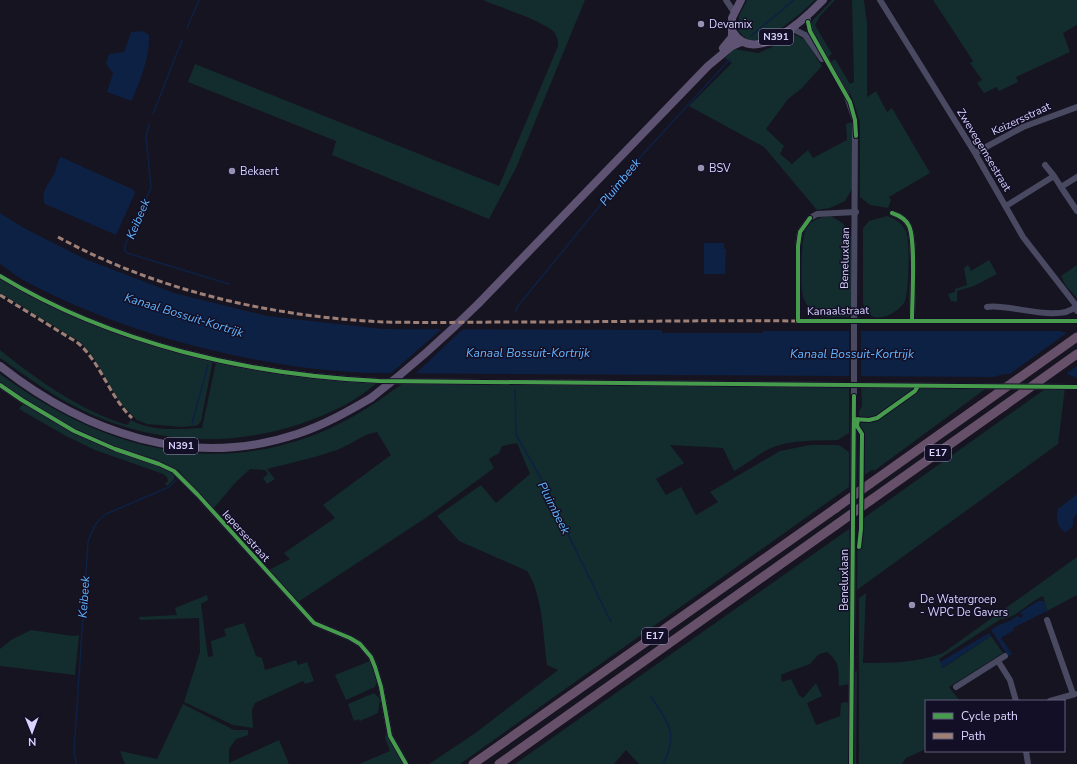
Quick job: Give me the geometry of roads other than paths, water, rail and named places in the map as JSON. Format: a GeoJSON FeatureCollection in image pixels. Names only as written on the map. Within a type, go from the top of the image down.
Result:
{"type":"FeatureCollection","features":[{"type":"Feature","properties":{"kind":"highway","name":"E17"},"geometry":{"type":"LineString","coordinates":[[474,764],[1077,337]]}},
{"type":"Feature","properties":{"kind":"highway","name":"E17"},"geometry":{"type":"LineString","coordinates":[[499,764],[1077,354]]}},
{"type":"Feature","properties":{"kind":"main road","name":"N391"},"geometry":{"type":"LineString","coordinates":[[0,366],[46,398],[82,418],[122,434],[160,443],[216,448],[269,442],[314,428],[370,398],[409,369],[445,337],[479,303],[708,66],[728,42],[732,32],[734,12],[740,0]]}},
{"type":"Feature","properties":{"kind":"main road","name":"N391"},"geometry":{"type":"LineString","coordinates":[[708,66],[732,46],[741,42],[747,45],[758,45],[791,28],[822,0]]}},
{"type":"Feature","properties":{"kind":"main road"},"geometry":{"type":"LineString","coordinates":[[732,32],[741,42]]}},
{"type":"Feature","properties":{"kind":"street"},"geometry":{"type":"LineString","coordinates":[[726,0],[734,12]]}},
{"type":"Feature","properties":{"kind":"street","name":"Zwevegemsestraat"},"geometry":{"type":"LineString","coordinates":[[880,0],[975,154],[1023,237],[1075,304],[1076,309],[1051,313],[987,307]]}},
{"type":"Feature","properties":{"kind":"street","name":"Beneluxlaan"},"geometry":{"type":"LineString","coordinates":[[807,15],[810,31],[848,98],[855,120],[856,212],[851,764]]}},
{"type":"Feature","properties":{"kind":"street","name":"Beneluxlaan"},"geometry":{"type":"LineString","coordinates":[[791,28],[805,35],[832,70]]}},
{"type":"Feature","properties":{"kind":"street","name":"Keizersstraat"},"geometry":{"type":"LineString","coordinates":[[975,154],[1023,127],[1077,107]]}},
{"type":"Feature","properties":{"kind":"street"},"geometry":{"type":"LineString","coordinates":[[1045,165],[1077,211]]}},
{"type":"Feature","properties":{"kind":"street"},"geometry":{"type":"LineString","coordinates":[[1006,206],[1054,176]]}},
{"type":"Feature","properties":{"kind":"street"},"geometry":{"type":"LineString","coordinates":[[1061,187],[1077,177]]}},
{"type":"Feature","properties":{"kind":"street","name":"Kanaalstraat"},"geometry":{"type":"LineString","coordinates":[[856,212],[825,213],[810,218],[800,232],[798,246],[798,321],[912,319],[1077,320]]}},
{"type":"Feature","properties":{"kind":"street"},"geometry":{"type":"LineString","coordinates":[[892,213],[903,219],[909,226],[913,245],[912,319]]}},
{"type":"Feature","properties":{"kind":"street"},"geometry":{"type":"LineString","coordinates":[[0,276],[55,306],[149,340],[248,366],[323,377],[387,381],[1077,387]]}},
{"type":"Feature","properties":{"kind":"street","name":"Iepersestraat"},"geometry":{"type":"LineString","coordinates":[[0,385],[74,431],[115,449],[159,464],[174,471],[314,623],[350,638],[360,644],[371,658],[375,666],[381,687],[390,736],[406,764]]}},
{"type":"Feature","properties":{"kind":"street"},"geometry":{"type":"LineString","coordinates":[[1047,620],[1075,694],[1054,700]]}},
{"type":"Feature","properties":{"kind":"street"},"geometry":{"type":"LineString","coordinates":[[956,687],[1005,656]]}},
{"type":"Feature","properties":{"kind":"street"},"geometry":{"type":"LineString","coordinates":[[998,661],[1010,680],[1016,700]]}},
{"type":"Feature","properties":{"kind":"street"},"geometry":{"type":"LineString","coordinates":[[1026,752],[1028,764]]}},
{"type":"Feature","properties":{"kind":"water"},"geometry":{"type":"Polygon","coordinates":[[[143,31],[149,35],[148,52],[141,78],[131,101],[107,92],[113,73],[106,64],[109,54],[124,52],[131,32],[143,31]]]}},
{"type":"Feature","properties":{"kind":"water"},"geometry":{"type":"Polygon","coordinates":[[[61,157],[134,190],[135,193],[116,235],[45,204],[43,196],[44,191],[55,172],[61,157]]]}},
{"type":"Feature","properties":{"kind":"water","name":"Kanaal Bossuit-Kortrijk"},"geometry":{"type":"Polygon","coordinates":[[[0,213],[24,228],[85,259],[174,293],[267,316],[383,329],[662,330],[662,333],[763,333],[763,331],[1060,331],[1077,336],[1077,378],[1065,373],[1005,374],[993,377],[365,373],[293,366],[224,353],[155,335],[89,311],[25,281],[0,264],[0,213]]]}},
{"type":"Feature","properties":{"kind":"water"},"geometry":{"type":"Polygon","coordinates":[[[704,243],[724,243],[724,249],[726,249],[725,274],[704,274],[704,243]]]}},
{"type":"Feature","properties":{"kind":"water"},"geometry":{"type":"Polygon","coordinates":[[[1077,494],[1077,514],[1073,519],[1073,526],[1066,532],[1063,531],[1058,523],[1058,509],[1077,494]]]}},
{"type":"Feature","properties":{"kind":"water"},"geometry":{"type":"Polygon","coordinates":[[[1038,601],[1044,601],[1047,611],[1013,628],[1014,630],[1001,638],[1012,654],[1008,656],[991,630],[1017,616],[1021,618],[1023,615],[1019,613],[1038,601]]]}},
{"type":"Feature","properties":{"kind":"water"},"geometry":{"type":"Polygon","coordinates":[[[989,633],[991,636],[942,668],[940,662],[989,633]]]}},
{"type":"Feature","properties":{"kind":"waterway","name":"Keibeek"},"geometry":{"type":"LineString","coordinates":[[187,28],[199,0]]}},
{"type":"Feature","properties":{"kind":"waterway","name":"Pluimbeek"},"geometry":{"type":"LineString","coordinates":[[751,36],[794,0]]}},
{"type":"Feature","properties":{"kind":"waterway","name":"Keibeek"},"geometry":{"type":"LineString","coordinates":[[153,114],[182,40]]}},
{"type":"Feature","properties":{"kind":"waterway","name":"Pluimbeek"},"geometry":{"type":"LineString","coordinates":[[516,311],[517,307],[634,164],[730,59]]}},
{"type":"Feature","properties":{"kind":"waterway","name":"Keibeek"},"geometry":{"type":"LineString","coordinates":[[149,125],[146,137],[151,188],[124,250],[127,253],[229,284]]}},
{"type":"Feature","properties":{"kind":"waterway","name":"Keibeek"},"geometry":{"type":"LineString","coordinates":[[192,424],[208,365]]}},
{"type":"Feature","properties":{"kind":"waterway","name":"Pluimbeek"},"geometry":{"type":"LineString","coordinates":[[515,390],[516,435],[538,473],[611,622]]}},
{"type":"Feature","properties":{"kind":"waterway","name":"Keibeek"},"geometry":{"type":"LineString","coordinates":[[76,764],[74,751],[89,538],[97,523],[106,514],[169,487],[176,480]]}},
{"type":"Feature","properties":{"kind":"waterway","name":"Pluimbeek"},"geometry":{"type":"LineString","coordinates":[[651,697],[666,721],[671,736],[668,754],[663,764]]}},
{"type":"Feature","properties":{"kind":"place","name":"Devamix"},"geometry":{"type":"Point","coordinates":[701,24]}},
{"type":"Feature","properties":{"kind":"place","name":"BSV"},"geometry":{"type":"Point","coordinates":[701,168]}},
{"type":"Feature","properties":{"kind":"place","name":"Bekaert"},"geometry":{"type":"Point","coordinates":[232,171]}},
{"type":"Feature","properties":{"kind":"place","name":"De Watergroep - WPC De Gavers"},"geometry":{"type":"Point","coordinates":[912,605]}}]}
